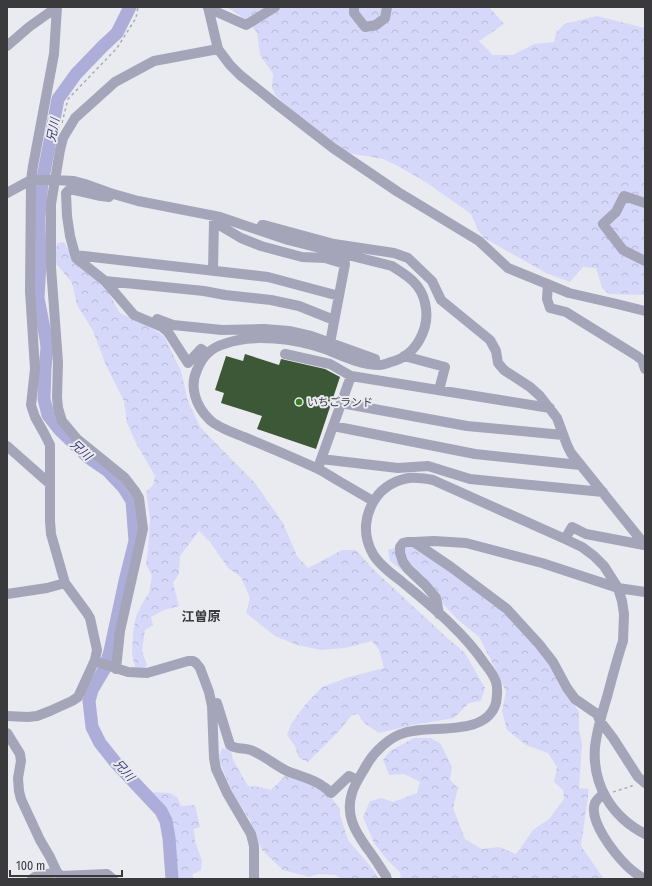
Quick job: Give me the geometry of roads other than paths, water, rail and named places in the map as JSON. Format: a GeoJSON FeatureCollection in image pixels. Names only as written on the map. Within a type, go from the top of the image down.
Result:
{"type":"FeatureCollection","features":[{"type":"Feature","properties":{"kind":"street"},"geometry":{"type":"LineString","coordinates":[[7,46],[29,27],[57,7]]}},
{"type":"Feature","properties":{"kind":"street"},"geometry":{"type":"LineString","coordinates":[[7,716],[37,716],[72,701],[78,697],[98,662],[90,618],[65,584],[52,534],[50,445],[31,405],[35,369],[30,291],[34,159],[54,54],[57,7]]}},
{"type":"Feature","properties":{"kind":"street"},"geometry":{"type":"LineString","coordinates":[[208,7],[246,26],[276,7]]}},
{"type":"Feature","properties":{"kind":"street"},"geometry":{"type":"LineString","coordinates":[[208,7],[218,49],[230,65],[240,75],[333,148],[398,192],[479,241],[508,268],[569,293],[645,311]]}},
{"type":"Feature","properties":{"kind":"street"},"geometry":{"type":"LineString","coordinates":[[354,7],[354,13],[365,27],[376,25],[385,18],[387,7]]}},
{"type":"Feature","properties":{"kind":"street"},"geometry":{"type":"LineString","coordinates":[[116,669],[120,632],[143,529],[139,498],[125,478],[77,439],[62,421],[58,408],[58,362],[51,267],[51,204],[63,138],[75,118],[115,82],[154,61],[218,49]]}},
{"type":"Feature","properties":{"kind":"street"},"geometry":{"type":"LineString","coordinates":[[7,193],[33,180],[74,181],[110,194],[250,227],[330,255],[392,266],[407,275],[419,287],[427,312],[425,326],[420,339],[412,350],[399,360],[380,365],[359,362],[304,342],[281,339],[258,338],[232,341],[218,346],[207,353],[201,361],[195,374],[193,386],[196,399],[201,410],[210,421],[228,430],[320,464],[373,501]]}},
{"type":"Feature","properties":{"kind":"street"},"geometry":{"type":"LineString","coordinates":[[138,201],[137,204],[70,189],[66,193],[67,216],[70,236],[76,258],[105,282],[134,315],[162,327],[168,332],[188,362],[201,349],[207,353]]}},
{"type":"Feature","properties":{"kind":"street"},"geometry":{"type":"LineString","coordinates":[[645,203],[624,196],[616,212],[603,224],[623,250],[645,260]]}},
{"type":"Feature","properties":{"kind":"street"},"geometry":{"type":"LineString","coordinates":[[214,219],[241,238],[261,246],[302,257],[325,258],[330,255]]}},
{"type":"Feature","properties":{"kind":"street"},"geometry":{"type":"LineString","coordinates":[[213,270],[214,219]]}},
{"type":"Feature","properties":{"kind":"street"},"geometry":{"type":"LineString","coordinates":[[250,227],[264,225],[334,244],[394,253],[408,258],[432,281],[441,300],[490,340],[496,351],[498,363],[504,370],[530,387],[550,408],[557,418],[571,454],[645,545]]}},
{"type":"Feature","properties":{"kind":"street"},"geometry":{"type":"LineString","coordinates":[[75,255],[268,277],[339,296]]}},
{"type":"Feature","properties":{"kind":"street"},"geometry":{"type":"LineString","coordinates":[[330,255],[345,264],[330,343]]}},
{"type":"Feature","properties":{"kind":"street"},"geometry":{"type":"LineString","coordinates":[[105,282],[204,291],[271,300],[299,306],[334,320]]}},
{"type":"Feature","properties":{"kind":"street"},"geometry":{"type":"LineString","coordinates":[[548,284],[547,299],[550,308],[566,312],[634,353],[642,360],[645,369]]}},
{"type":"Feature","properties":{"kind":"street"},"geometry":{"type":"LineString","coordinates":[[131,310],[173,325],[222,330],[264,328],[289,331],[311,336],[375,359],[375,364]]}},
{"type":"Feature","properties":{"kind":"street"},"geometry":{"type":"LineString","coordinates":[[285,354],[330,364],[351,376],[550,408]]}},
{"type":"Feature","properties":{"kind":"street"},"geometry":{"type":"LineString","coordinates":[[404,356],[445,367],[439,390]]}},
{"type":"Feature","properties":{"kind":"street"},"geometry":{"type":"LineString","coordinates":[[320,464],[351,376]]}},
{"type":"Feature","properties":{"kind":"street"},"geometry":{"type":"LineString","coordinates":[[341,403],[467,426],[563,435]]}},
{"type":"Feature","properties":{"kind":"street"},"geometry":{"type":"LineString","coordinates":[[333,426],[475,454],[580,465]]}},
{"type":"Feature","properties":{"kind":"street"},"geometry":{"type":"LineString","coordinates":[[7,446],[50,484]]}},
{"type":"Feature","properties":{"kind":"street"},"geometry":{"type":"LineString","coordinates":[[320,464],[398,468],[428,466],[470,479],[603,492]]}},
{"type":"Feature","properties":{"kind":"street"},"geometry":{"type":"LineString","coordinates":[[387,879],[359,837],[352,822],[350,801],[357,780],[378,749],[389,740],[403,733],[434,728],[458,728],[477,723],[488,716],[494,708],[497,698],[496,682],[476,650],[452,625],[386,569],[374,556],[368,543],[366,534],[368,514],[373,501],[381,491],[401,480],[418,478],[433,480],[582,547],[604,566],[618,588],[624,614],[623,641],[600,721],[595,748],[597,774],[603,794],[616,813],[637,830],[645,834]]}},
{"type":"Feature","properties":{"kind":"street"},"geometry":{"type":"LineString","coordinates":[[565,539],[572,527],[586,534],[645,545]]}},
{"type":"Feature","properties":{"kind":"street"},"geometry":{"type":"LineString","coordinates":[[439,614],[436,598],[403,562],[400,553],[400,547],[402,544],[407,542],[434,541],[466,544],[542,563],[618,588],[645,592]]}},
{"type":"Feature","properties":{"kind":"street"},"geometry":{"type":"LineString","coordinates":[[414,542],[451,567],[507,609],[539,644],[553,662],[567,688],[575,698],[597,714],[600,721],[643,779]]}},
{"type":"Feature","properties":{"kind":"street"},"geometry":{"type":"LineString","coordinates":[[7,594],[65,584]]}},
{"type":"Feature","properties":{"kind":"street"},"geometry":{"type":"LineString","coordinates":[[98,662],[128,672],[147,673],[188,661],[196,662],[200,668],[212,704],[214,758],[216,769],[227,793],[251,834],[254,846],[254,879]]}},
{"type":"Feature","properties":{"kind":"street"},"geometry":{"type":"LineString","coordinates":[[212,704],[217,703],[230,745],[233,748],[252,750],[295,775],[315,781],[324,786],[331,793],[349,776],[357,780]]}},
{"type":"Feature","properties":{"kind":"street"},"geometry":{"type":"LineString","coordinates":[[7,733],[20,754],[21,761],[18,778],[21,799],[57,872],[61,876],[86,877],[108,874],[113,879]]}},
{"type":"Feature","properties":{"kind":"street"},"geometry":{"type":"LineString","coordinates":[[603,794],[595,803],[594,808],[594,816],[602,835],[620,859],[644,879]]}},
{"type":"Feature","properties":{"kind":"street"},"geometry":{"type":"LineString","coordinates":[[32,879],[57,872]]}},
{"type":"Feature","properties":{"kind":"waterway","name":"兄川"},"geometry":{"type":"LineString","coordinates":[[130,7],[117,33],[76,74],[58,99],[42,183],[39,218],[40,263],[38,298],[47,348],[44,399],[48,415],[59,429],[89,458],[108,471],[124,488],[132,501],[135,541],[110,651],[105,668],[92,690],[89,701],[92,727],[100,743],[116,763],[161,811],[166,821],[169,838],[172,879]]}},
{"type":"Feature","properties":{"kind":"place","name":"いちごランド"},"geometry":{"type":"Point","coordinates":[299,402]}},
{"type":"Feature","properties":{"kind":"district","name":"江曽原"},"geometry":{"type":"Point","coordinates":[201,616]}}]}
